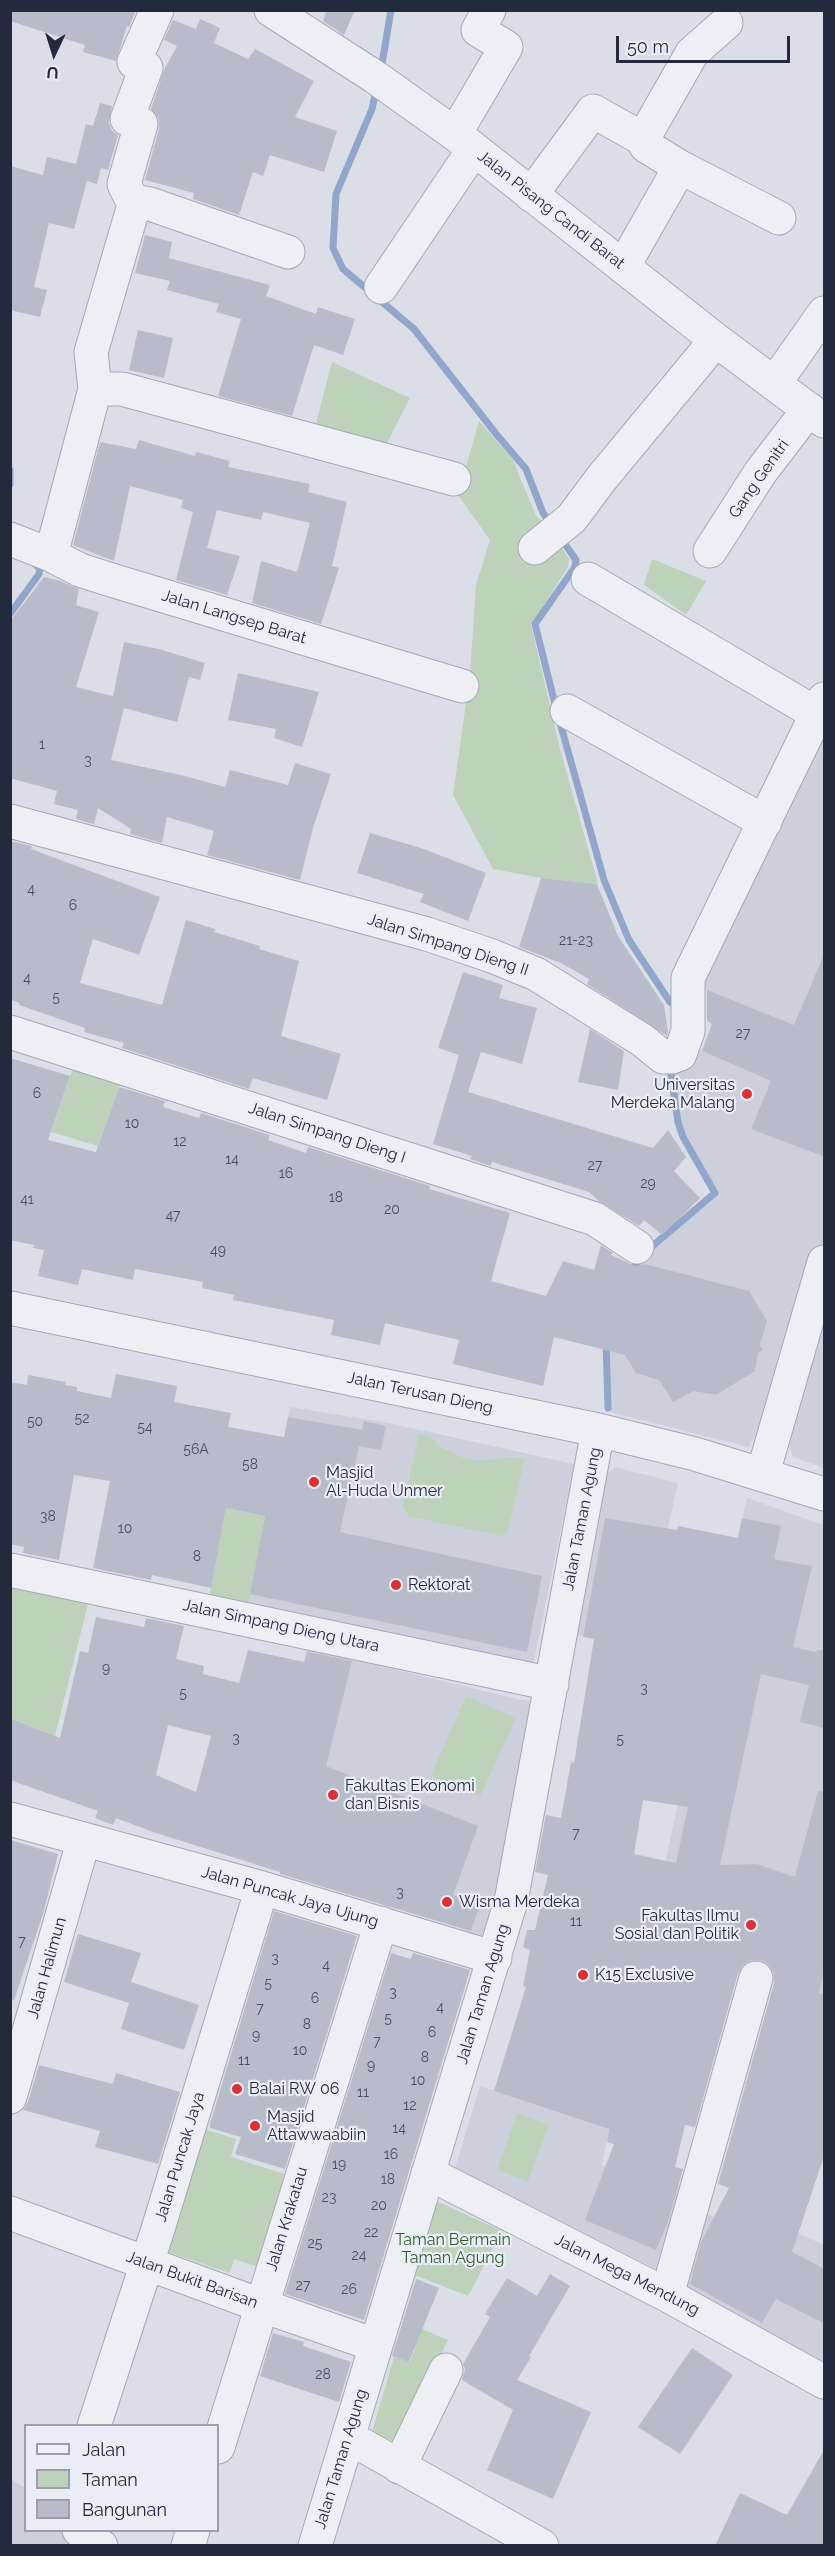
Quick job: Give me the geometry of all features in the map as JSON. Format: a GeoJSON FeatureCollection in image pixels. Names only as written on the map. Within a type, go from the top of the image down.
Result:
{"type":"FeatureCollection","features":[{"type":"Feature","properties":{"kind":"street"},"geometry":{"type":"LineString","coordinates":[[135,206],[124,184],[141,124],[127,119],[146,68],[134,62],[157,10]]}},
{"type":"Feature","properties":{"kind":"street"},"geometry":{"type":"LineString","coordinates":[[381,287],[464,142],[506,47],[478,30],[489,10]]}},
{"type":"Feature","properties":{"kind":"street","name":"Jalan Pisang Candi Barat"},"geometry":{"type":"LineString","coordinates":[[283,14],[464,142],[716,340],[817,415]]}},
{"type":"Feature","properties":{"kind":"street"},"geometry":{"type":"LineString","coordinates":[[643,139],[692,53],[726,23]]}},
{"type":"Feature","properties":{"kind":"street"},"geometry":{"type":"LineString","coordinates":[[531,195],[593,111],[643,139],[646,146],[680,167],[779,218]]}},
{"type":"Feature","properties":{"kind":"street"},"geometry":{"type":"LineString","coordinates":[[623,267],[680,167]]}},
{"type":"Feature","properties":{"kind":"street"},"geometry":{"type":"LineString","coordinates":[[51,555],[95,389],[91,352],[135,206],[139,202],[150,204],[288,252]]}},
{"type":"Feature","properties":{"kind":"street"},"geometry":{"type":"LineString","coordinates":[[774,384],[825,313]]}},
{"type":"Feature","properties":{"kind":"street"},"geometry":{"type":"LineString","coordinates":[[550,535],[716,340]]}},
{"type":"Feature","properties":{"kind":"street"},"geometry":{"type":"LineString","coordinates":[[95,389],[108,387],[122,389],[454,479]]}},
{"type":"Feature","properties":{"kind":"street","name":"Gang Genitri"},"geometry":{"type":"LineString","coordinates":[[710,551],[760,474],[817,415]]}},
{"type":"Feature","properties":{"kind":"street","name":"Jalan Langsep Barat"},"geometry":{"type":"LineString","coordinates":[[10,539],[51,555],[80,570],[462,686]]}},
{"type":"Feature","properties":{"kind":"street"},"geometry":{"type":"LineString","coordinates":[[588,579],[821,706]]}},
{"type":"Feature","properties":{"kind":"street","name":"Jalan Simpang Dieng II"},"geometry":{"type":"LineString","coordinates":[[10,821],[428,934],[492,956],[536,974],[642,1040],[663,1057],[672,1058],[680,1054],[688,1031],[686,986],[688,978],[821,706]]}},
{"type":"Feature","properties":{"kind":"street"},"geometry":{"type":"LineString","coordinates":[[567,711],[765,822]]}},
{"type":"Feature","properties":{"kind":"street","name":"Jalan Simpang Dieng I"},"geometry":{"type":"LineString","coordinates":[[10,1032],[595,1219],[637,1247]]}},
{"type":"Feature","properties":{"kind":"street"},"geometry":{"type":"LineString","coordinates":[[764,1473],[825,1262]]}},
{"type":"Feature","properties":{"kind":"street","name":"Jalan Terusan Dieng"},"geometry":{"type":"LineString","coordinates":[[10,1308],[598,1430],[764,1473],[825,1494]]}},
{"type":"Feature","properties":{"kind":"street","name":"Jalan Taman Agung"},"geometry":{"type":"LineString","coordinates":[[315,2546],[511,1901],[598,1430]]}},
{"type":"Feature","properties":{"kind":"street","name":"Jalan Simpang Dieng Utara"},"geometry":{"type":"LineString","coordinates":[[10,1570],[552,1684]]}},
{"type":"Feature","properties":{"kind":"street","name":"Jalan Puncak Jaya Ujung"},"geometry":{"type":"LineString","coordinates":[[10,1819],[262,1888],[495,1958]]}},
{"type":"Feature","properties":{"kind":"street","name":"Jalan Halimun"},"geometry":{"type":"LineString","coordinates":[[10,2097],[84,1839]]}},
{"type":"Feature","properties":{"kind":"street","name":"Jalan Puncak Jaya"},"geometry":{"type":"LineString","coordinates":[[95,2424],[262,1888]]}},
{"type":"Feature","properties":{"kind":"street","name":"Jalan Krakatau"},"geometry":{"type":"LineString","coordinates":[[219,2444],[381,1923]]}},
{"type":"Feature","properties":{"kind":"street"},"geometry":{"type":"LineString","coordinates":[[667,2295],[756,1978]]}},
{"type":"Feature","properties":{"kind":"street","name":"Jalan Mega Mendung"},"geometry":{"type":"LineString","coordinates":[[428,2173],[667,2295],[825,2382]]}},
{"type":"Feature","properties":{"kind":"street","name":"Jalan Bukit Barisan"},"geometry":{"type":"LineString","coordinates":[[10,2213],[260,2306],[375,2345]]}},
{"type":"Feature","properties":{"kind":"street"},"geometry":{"type":"LineString","coordinates":[[399,2467],[446,2370]]}},
{"type":"Feature","properties":{"kind":"street"},"geometry":{"type":"LineString","coordinates":[[348,2437],[542,2546]]}},
{"type":"Feature","properties":{"kind":"street"},"geometry":{"type":"LineString","coordinates":[[82,2532],[101,2546]]}},
{"type":"Feature","properties":{"kind":"shaded area","name":"Universitas Merdeka Malang"},"geometry":{"type":"Polygon","coordinates":[[[824,720],[824,1239],[765,1422],[748,1447],[611,1412],[608,1353],[610,1314],[620,1290],[646,1254],[715,1199],[676,1131],[666,1069],[697,1049],[760,1076],[784,1021],[693,985],[824,720]]]}},
{"type":"Feature","properties":{"kind":"shaded area"},"geometry":{"type":"Polygon","coordinates":[[[824,1309],[824,1468],[793,1457],[789,1443],[792,1420],[824,1309]]]}},
{"type":"Feature","properties":{"kind":"shaded area"},"geometry":{"type":"Polygon","coordinates":[[[290,1407],[389,1423],[574,1464],[534,1661],[525,1665],[248,1607],[265,1516],[269,1517],[290,1407]]]}},
{"type":"Feature","properties":{"kind":"shaded area"},"geometry":{"type":"Polygon","coordinates":[[[616,1467],[678,1483],[656,1581],[724,1596],[747,1498],[824,1525],[824,1994],[666,1956],[656,1904],[683,1781],[679,1656],[577,1635],[606,1475],[616,1467]]]}},
{"type":"Feature","properties":{"kind":"shaded area"},"geometry":{"type":"Polygon","coordinates":[[[308,1649],[531,1702],[493,1925],[484,1937],[416,1913],[261,1823],[308,1649]]]}},
{"type":"Feature","properties":{"kind":"shaded area"},"geometry":{"type":"Polygon","coordinates":[[[480,2086],[609,2129],[602,2165],[688,2187],[662,2272],[455,2168],[480,2086]]]}},
{"type":"Feature","properties":{"kind":"shaded area"},"geometry":{"type":"Polygon","coordinates":[[[706,2214],[794,2244],[798,2233],[824,2245],[824,2365],[683,2285],[706,2214]]]}},
{"type":"Feature","properties":{"kind":"shaded area"},"geometry":{"type":"Polygon","coordinates":[[[11,2479],[24,2487],[24,2532],[69,2532],[88,2546],[11,2546],[11,2479]]]}},
{"type":"Feature","properties":{"kind":"green space"},"geometry":{"type":"Polygon","coordinates":[[[332,362],[410,398],[386,445],[316,424],[332,362]]]}},
{"type":"Feature","properties":{"kind":"green space"},"geometry":{"type":"Polygon","coordinates":[[[479,421],[513,460],[536,516],[553,533],[569,559],[568,567],[531,625],[560,749],[598,884],[541,878],[493,869],[453,795],[470,674],[476,585],[490,540],[458,495],[479,421]]]}},
{"type":"Feature","properties":{"kind":"green space"},"geometry":{"type":"Polygon","coordinates":[[[652,559],[706,581],[686,615],[644,585],[652,559]]]}},
{"type":"Feature","properties":{"kind":"green space"},"geometry":{"type":"Polygon","coordinates":[[[74,1065],[121,1081],[98,1146],[51,1132],[74,1065]]]}},
{"type":"Feature","properties":{"kind":"green space"},"geometry":{"type":"Polygon","coordinates":[[[419,1434],[431,1437],[441,1447],[461,1457],[478,1461],[512,1457],[525,1459],[507,1534],[501,1536],[408,1516],[403,1505],[419,1434]]]}},
{"type":"Feature","properties":{"kind":"green space"},"geometry":{"type":"Polygon","coordinates":[[[226,1508],[265,1516],[248,1607],[209,1598],[226,1508]]]}},
{"type":"Feature","properties":{"kind":"green space"},"geometry":{"type":"Polygon","coordinates":[[[10,1584],[89,1600],[55,1736],[11,1718],[10,1584]]]}},
{"type":"Feature","properties":{"kind":"green space"},"geometry":{"type":"Polygon","coordinates":[[[466,1696],[516,1718],[480,1797],[431,1775],[466,1696]]]}},
{"type":"Feature","properties":{"kind":"green space"},"geometry":{"type":"Polygon","coordinates":[[[517,2113],[549,2125],[528,2181],[497,2170],[517,2113]]]}},
{"type":"Feature","properties":{"kind":"green space"},"geometry":{"type":"Polygon","coordinates":[[[198,2127],[236,2139],[231,2157],[287,2175],[258,2267],[234,2259],[230,2273],[168,2252],[164,2248],[198,2127]]]}},
{"type":"Feature","properties":{"kind":"green space","name":"Taman Bermain Taman Agung"},"geometry":{"type":"Polygon","coordinates":[[[434,2200],[502,2231],[468,2296],[407,2272],[434,2200]]]}},
{"type":"Feature","properties":{"kind":"green space"},"geometry":{"type":"Polygon","coordinates":[[[422,2329],[448,2340],[401,2439],[395,2442],[372,2432],[394,2357],[410,2362],[422,2329]]]}},
{"type":"Feature","properties":{"kind":"building"},"geometry":{"type":"Polygon","coordinates":[[[10,10],[136,10],[129,27],[127,26],[116,61],[83,52],[85,45],[10,21],[10,10]]]}},
{"type":"Feature","properties":{"kind":"building"},"geometry":{"type":"Polygon","coordinates":[[[327,10],[355,10],[344,35],[323,21],[327,10]]]}},
{"type":"Feature","properties":{"kind":"building"},"geometry":{"type":"Polygon","coordinates":[[[200,19],[220,28],[214,43],[248,59],[255,49],[314,81],[295,117],[337,131],[324,172],[270,155],[263,176],[253,172],[239,215],[193,199],[194,193],[145,180],[159,129],[159,119],[151,109],[164,70],[177,46],[164,40],[173,20],[196,29],[200,19]]]}},
{"type":"Feature","properties":{"kind":"building"},"geometry":{"type":"Polygon","coordinates":[[[100,103],[112,106],[109,123],[112,131],[118,135],[108,170],[101,168],[97,184],[87,181],[74,229],[49,223],[34,287],[47,290],[40,317],[10,310],[10,166],[43,175],[47,157],[76,164],[86,124],[93,126],[100,103]]]}},
{"type":"Feature","properties":{"kind":"building"},"geometry":{"type":"Polygon","coordinates":[[[145,235],[172,242],[169,258],[270,285],[266,296],[316,314],[318,307],[355,319],[343,355],[314,345],[292,416],[218,396],[241,319],[216,312],[219,304],[167,290],[170,281],[135,273],[145,235]]]}},
{"type":"Feature","properties":{"kind":"building"},"geometry":{"type":"Polygon","coordinates":[[[138,330],[173,338],[164,378],[129,370],[138,330]]]}},
{"type":"Feature","properties":{"kind":"building"},"geometry":{"type":"Polygon","coordinates":[[[139,440],[195,456],[196,452],[230,461],[228,467],[310,484],[308,492],[347,502],[332,566],[339,568],[321,624],[252,603],[261,561],[297,572],[310,523],[263,512],[261,520],[217,510],[207,548],[240,556],[227,595],[176,580],[193,512],[181,508],[183,500],[130,486],[114,561],[73,545],[100,442],[136,449],[139,440]]]}},
{"type":"Feature","properties":{"kind":"building"},"geometry":{"type":"Polygon","coordinates":[[[44,577],[79,589],[76,605],[99,612],[76,687],[113,696],[124,642],[159,649],[205,663],[200,680],[189,677],[177,722],[124,708],[111,760],[225,787],[230,770],[288,785],[295,763],[331,774],[313,828],[300,880],[207,855],[214,831],[167,817],[162,843],[130,834],[131,829],[98,808],[94,824],[76,819],[78,810],[54,804],[57,791],[10,778],[10,621],[44,577]]]}},
{"type":"Feature","properties":{"kind":"building"},"geometry":{"type":"Polygon","coordinates":[[[238,673],[319,692],[302,747],[274,738],[276,729],[228,720],[238,673]]]}},
{"type":"Feature","properties":{"kind":"building"},"geometry":{"type":"Polygon","coordinates":[[[370,833],[421,848],[486,873],[468,921],[420,902],[424,894],[357,873],[370,833]]]}},
{"type":"Feature","properties":{"kind":"building"},"geometry":{"type":"Polygon","coordinates":[[[10,841],[32,846],[31,849],[160,897],[139,955],[93,939],[80,983],[162,1005],[186,920],[215,929],[214,932],[260,946],[259,949],[299,961],[281,1036],[341,1054],[327,1100],[253,1078],[249,1089],[122,1048],[124,1043],[84,1032],[85,1028],[10,1000],[10,841]]]}},
{"type":"Feature","properties":{"kind":"building"},"geometry":{"type":"Polygon","coordinates":[[[541,878],[597,884],[618,936],[664,1005],[667,1036],[587,984],[589,979],[561,963],[519,947],[541,878]]]}},
{"type":"Feature","properties":{"kind":"building"},"geometry":{"type":"Polygon","coordinates":[[[825,952],[825,1157],[751,1129],[771,1081],[702,1051],[712,1024],[707,1021],[707,990],[794,1025],[825,952]]]}},
{"type":"Feature","properties":{"kind":"building"},"geometry":{"type":"Polygon","coordinates":[[[463,972],[503,985],[499,998],[537,1008],[522,1064],[481,1052],[468,1092],[653,1148],[668,1130],[686,1157],[674,1171],[700,1198],[662,1235],[644,1220],[639,1226],[599,1201],[589,1192],[492,1162],[491,1166],[470,1159],[472,1156],[433,1144],[459,1055],[438,1048],[463,972]]]}},
{"type":"Feature","properties":{"kind":"building"},"geometry":{"type":"Polygon","coordinates":[[[590,1029],[624,1051],[618,1090],[578,1082],[590,1029]]]}},
{"type":"Feature","properties":{"kind":"building"},"geometry":{"type":"Polygon","coordinates":[[[10,1058],[70,1076],[48,1140],[96,1152],[119,1087],[165,1101],[163,1107],[199,1118],[201,1113],[270,1135],[268,1140],[306,1153],[308,1147],[430,1186],[429,1189],[510,1213],[491,1281],[546,1296],[563,1261],[594,1270],[601,1245],[613,1253],[611,1255],[635,1266],[645,1264],[749,1291],[767,1321],[760,1345],[763,1350],[758,1353],[755,1371],[716,1395],[694,1391],[673,1402],[659,1380],[636,1373],[625,1355],[554,1337],[543,1386],[453,1364],[459,1340],[385,1323],[380,1345],[331,1335],[334,1320],[233,1300],[234,1295],[202,1288],[203,1282],[135,1269],[133,1280],[82,1269],[78,1285],[38,1276],[44,1250],[33,1248],[34,1245],[10,1240],[10,1058]]]}},
{"type":"Feature","properties":{"kind":"building"},"geometry":{"type":"Polygon","coordinates":[[[116,1374],[177,1386],[174,1402],[231,1413],[228,1427],[284,1437],[288,1417],[362,1430],[364,1421],[386,1426],[381,1450],[359,1446],[340,1532],[542,1576],[527,1652],[250,1594],[265,1516],[226,1508],[211,1588],[152,1575],[151,1580],[93,1568],[110,1481],[74,1475],[59,1560],[23,1553],[24,1547],[10,1544],[10,1382],[27,1385],[28,1375],[66,1382],[65,1385],[77,1387],[77,1391],[111,1398],[116,1374]]]}},
{"type":"Feature","properties":{"kind":"building"},"geometry":{"type":"Polygon","coordinates":[[[605,1518],[677,1530],[678,1526],[738,1538],[742,1518],[781,1526],[774,1559],[812,1566],[793,1647],[816,1652],[825,1650],[825,1728],[800,1722],[809,1685],[761,1674],[720,1865],[757,1864],[795,1877],[818,1791],[825,1792],[825,1965],[819,1993],[825,1994],[825,2153],[792,2252],[825,2269],[825,2324],[776,2299],[762,2323],[690,2284],[701,2242],[729,2188],[718,2184],[774,1983],[774,1973],[769,1965],[760,1960],[751,1960],[743,1965],[738,1973],[695,2127],[685,2125],[675,2167],[683,2169],[668,2222],[656,2250],[585,2220],[614,2144],[607,2142],[609,2129],[494,2091],[526,1987],[523,1986],[530,1950],[523,1947],[527,1930],[535,1930],[548,1875],[535,1872],[546,1815],[561,1818],[571,1762],[574,1763],[594,1639],[583,1637],[605,1518]],[[643,1800],[634,1854],[676,1863],[688,1807],[643,1800]]]}},
{"type":"Feature","properties":{"kind":"building"},"geometry":{"type":"Polygon","coordinates":[[[96,1617],[144,1627],[146,1618],[184,1626],[176,1659],[204,1666],[203,1674],[239,1683],[248,1650],[304,1662],[307,1652],[352,1661],[326,1766],[478,1826],[453,1895],[480,1904],[471,1931],[280,1874],[280,1872],[116,1818],[113,1825],[95,1818],[98,1811],[10,1780],[10,1718],[60,1738],[80,1651],[88,1653],[96,1617]],[[168,1725],[156,1775],[196,1792],[211,1736],[168,1725]]]}},
{"type":"Feature","properties":{"kind":"building"},"geometry":{"type":"Polygon","coordinates":[[[10,1840],[58,1854],[43,1914],[14,2000],[10,1999],[10,1840]]]}},
{"type":"Feature","properties":{"kind":"building"},"geometry":{"type":"Polygon","coordinates":[[[274,1911],[357,1936],[285,2169],[235,2154],[241,2137],[210,2128],[274,1911]]]}},
{"type":"Feature","properties":{"kind":"building"},"geometry":{"type":"Polygon","coordinates":[[[78,1934],[141,1953],[131,1982],[199,2005],[184,2050],[121,2029],[129,2003],[64,1982],[78,1934]]]}},
{"type":"Feature","properties":{"kind":"building"},"geometry":{"type":"Polygon","coordinates":[[[391,1953],[411,1959],[413,1953],[470,1970],[364,2320],[285,2294],[391,1953]]]}},
{"type":"Feature","properties":{"kind":"building"},"geometry":{"type":"Polygon","coordinates":[[[39,2065],[113,2084],[116,2073],[180,2092],[158,2164],[95,2147],[100,2131],[23,2110],[28,2102],[39,2065]]]}},
{"type":"Feature","properties":{"kind":"building"},"geometry":{"type":"Polygon","coordinates":[[[550,2274],[570,2286],[517,2380],[591,2412],[553,2499],[487,2470],[513,2410],[462,2380],[465,2369],[463,2364],[490,2317],[485,2314],[507,2278],[537,2296],[550,2274]]]}},
{"type":"Feature","properties":{"kind":"building"},"geometry":{"type":"Polygon","coordinates":[[[416,2279],[439,2288],[409,2362],[392,2356],[416,2279]]]}},
{"type":"Feature","properties":{"kind":"building"},"geometry":{"type":"Polygon","coordinates":[[[273,2333],[304,2342],[303,2346],[351,2362],[339,2402],[260,2376],[273,2333]]]}},
{"type":"Feature","properties":{"kind":"building"},"geometry":{"type":"Polygon","coordinates":[[[692,2348],[733,2375],[680,2454],[638,2427],[692,2348]]]}},
{"type":"Feature","properties":{"kind":"building"},"geometry":{"type":"Polygon","coordinates":[[[825,2448],[825,2546],[715,2546],[740,2493],[787,2515],[825,2448]]]}},
{"type":"Feature","properties":{"kind":"waterway"},"geometry":{"type":"LineString","coordinates":[[381,70],[391,10]]}},
{"type":"Feature","properties":{"kind":"waterway"},"geometry":{"type":"LineString","coordinates":[[376,90],[372,109],[336,194],[333,248],[343,269],[414,329],[526,469],[543,513],[551,524]]}},
{"type":"Feature","properties":{"kind":"waterway"},"geometry":{"type":"LineString","coordinates":[[10,470],[10,484]]}},
{"type":"Feature","properties":{"kind":"waterway"},"geometry":{"type":"LineString","coordinates":[[556,708],[535,624],[575,567],[576,560],[561,538]]}},
{"type":"Feature","properties":{"kind":"waterway"},"geometry":{"type":"LineString","coordinates":[[10,614],[39,574],[40,568],[33,563]]}},
{"type":"Feature","properties":{"kind":"waterway"},"geometry":{"type":"LineString","coordinates":[[559,719],[604,880],[629,940],[670,1002]]}},
{"type":"Feature","properties":{"kind":"waterway"},"geometry":{"type":"LineString","coordinates":[[630,1273],[643,1254],[715,1193],[683,1137],[678,1122],[671,1074]]}},
{"type":"Feature","properties":{"kind":"waterway"},"geometry":{"type":"LineString","coordinates":[[606,1341],[608,1408]]}},
{"type":"Feature","properties":{"kind":"place","name":"Universitas Merdeka Malang"},"geometry":{"type":"Point","coordinates":[747,1094]}},
{"type":"Feature","properties":{"kind":"place","name":"Masjid Al-Huda Unmer"},"geometry":{"type":"Point","coordinates":[314,1482]}},
{"type":"Feature","properties":{"kind":"place","name":"Rektorat"},"geometry":{"type":"Point","coordinates":[396,1585]}},
{"type":"Feature","properties":{"kind":"place","name":"Fakultas Ekonomi dan Bisnis"},"geometry":{"type":"Point","coordinates":[333,1795]}},
{"type":"Feature","properties":{"kind":"place","name":"Wisma Merdeka"},"geometry":{"type":"Point","coordinates":[447,1902]}},
{"type":"Feature","properties":{"kind":"place","name":"Fakultas Ilmu Sosial dan Politik"},"geometry":{"type":"Point","coordinates":[751,1925]}},
{"type":"Feature","properties":{"kind":"place","name":"K15 Exclusive"},"geometry":{"type":"Point","coordinates":[583,1975]}},
{"type":"Feature","properties":{"kind":"place","name":"Balai RW 06"},"geometry":{"type":"Point","coordinates":[237,2089]}},
{"type":"Feature","properties":{"kind":"place","name":"Masjid Attawwaabiin"},"geometry":{"type":"Point","coordinates":[255,2126]}}]}
